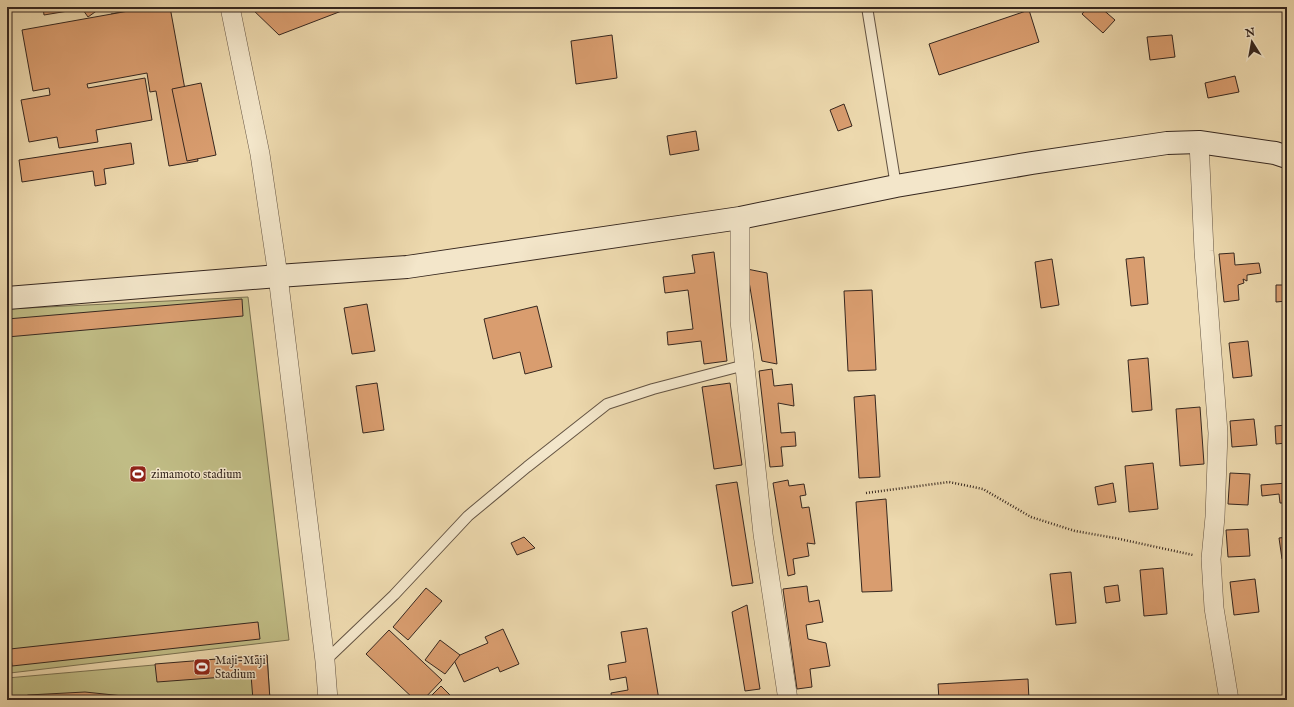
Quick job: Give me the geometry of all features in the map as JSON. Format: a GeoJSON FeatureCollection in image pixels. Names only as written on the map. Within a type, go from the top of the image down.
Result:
{"type":"FeatureCollection","features":[{"type":"Feature","properties":{"kind":"street"},"geometry":{"type":"LineString","coordinates":[[230,7],[260,154],[278,276],[325,661],[328,700]]}},
{"type":"Feature","properties":{"kind":"street"},"geometry":{"type":"LineString","coordinates":[[7,298],[407,267],[740,218],[896,186],[1106,151],[1167,144],[1198,142],[1274,153],[1287,157]]}},
{"type":"Feature","properties":{"kind":"street"},"geometry":{"type":"LineString","coordinates":[[1198,142],[1204,252],[1218,433],[1215,517],[1211,560],[1214,608],[1229,700]]}},
{"type":"Feature","properties":{"kind":"street"},"geometry":{"type":"LineString","coordinates":[[740,218],[740,321],[763,534],[788,700]]}},
{"type":"Feature","properties":{"kind":"lane"},"geometry":{"type":"LineString","coordinates":[[866,7],[896,186]]}},
{"type":"Feature","properties":{"kind":"lane"},"geometry":{"type":"LineString","coordinates":[[325,661],[394,595],[468,516],[607,404],[653,389],[745,365]]}},
{"type":"Feature","properties":{"kind":"path"},"geometry":{"type":"LineString","coordinates":[[866,492],[949,482],[983,489],[1031,517],[1075,531],[1115,538],[1211,560]]}},
{"type":"Feature","properties":{"kind":"shaded area","name":"zimamoto stadium"},"geometry":{"type":"Polygon","coordinates":[[[248,297],[289,640],[7,673],[7,309],[248,297]]]}},
{"type":"Feature","properties":{"kind":"shaded area","name":"Maji-Maji Stadium"},"geometry":{"type":"Polygon","coordinates":[[[267,655],[270,700],[7,700],[7,678],[267,655]]]}},
{"type":"Feature","properties":{"kind":"building"},"geometry":{"type":"Polygon","coordinates":[[[43,7],[80,7],[80,9],[44,15],[43,7]]]}},
{"type":"Feature","properties":{"kind":"building"},"geometry":{"type":"Polygon","coordinates":[[[81,7],[102,7],[88,17],[81,7]]]}},
{"type":"Feature","properties":{"kind":"building"},"geometry":{"type":"Polygon","coordinates":[[[139,7],[162,7],[164,16],[113,25],[111,14],[139,9],[139,7]]]}},
{"type":"Feature","properties":{"kind":"building"},"geometry":{"type":"Polygon","coordinates":[[[151,7],[170,7],[198,161],[169,166],[156,91],[150,92],[147,73],[87,84],[88,88],[145,78],[152,120],[96,130],[98,142],[59,148],[57,137],[29,142],[21,100],[50,95],[49,88],[33,91],[22,30],[151,7]]]}},
{"type":"Feature","properties":{"kind":"building"},"geometry":{"type":"Polygon","coordinates":[[[250,7],[352,7],[279,35],[250,7]]]}},
{"type":"Feature","properties":{"kind":"building"},"geometry":{"type":"Polygon","coordinates":[[[1088,7],[1100,7],[1115,20],[1103,33],[1082,14],[1088,7]]]}},
{"type":"Feature","properties":{"kind":"building"},"geometry":{"type":"Polygon","coordinates":[[[1029,10],[1039,42],[939,75],[929,44],[1029,10]]]}},
{"type":"Feature","properties":{"kind":"building"},"geometry":{"type":"Polygon","coordinates":[[[612,35],[617,78],[576,84],[571,41],[612,35]]]}},
{"type":"Feature","properties":{"kind":"building"},"geometry":{"type":"Polygon","coordinates":[[[1172,35],[1175,57],[1150,60],[1147,37],[1172,35]]]}},
{"type":"Feature","properties":{"kind":"building"},"geometry":{"type":"Polygon","coordinates":[[[1235,76],[1239,92],[1208,98],[1205,83],[1235,76]]]}},
{"type":"Feature","properties":{"kind":"building"},"geometry":{"type":"Polygon","coordinates":[[[201,83],[216,155],[187,161],[172,89],[201,83]]]}},
{"type":"Feature","properties":{"kind":"building"},"geometry":{"type":"Polygon","coordinates":[[[844,104],[852,126],[838,131],[830,110],[844,104]]]}},
{"type":"Feature","properties":{"kind":"building"},"geometry":{"type":"Polygon","coordinates":[[[696,131],[699,150],[670,155],[667,136],[696,131]]]}},
{"type":"Feature","properties":{"kind":"building"},"geometry":{"type":"Polygon","coordinates":[[[131,143],[134,164],[104,169],[106,184],[95,186],[93,171],[22,182],[19,160],[131,143]]]}},
{"type":"Feature","properties":{"kind":"building"},"geometry":{"type":"Polygon","coordinates":[[[714,252],[727,361],[704,364],[701,341],[668,345],[667,332],[693,329],[688,290],[665,293],[663,277],[695,273],[692,255],[714,252]]]}},
{"type":"Feature","properties":{"kind":"building"},"geometry":{"type":"Polygon","coordinates":[[[1234,253],[1235,265],[1259,263],[1261,273],[1247,275],[1247,281],[1243,279],[1244,283],[1238,285],[1239,300],[1224,302],[1219,254],[1234,253]]]}},
{"type":"Feature","properties":{"kind":"building"},"geometry":{"type":"Polygon","coordinates":[[[1144,257],[1148,304],[1131,306],[1126,259],[1144,257]]]}},
{"type":"Feature","properties":{"kind":"building"},"geometry":{"type":"Polygon","coordinates":[[[1052,259],[1059,305],[1041,308],[1035,262],[1052,259]]]}},
{"type":"Feature","properties":{"kind":"building"},"geometry":{"type":"Polygon","coordinates":[[[747,269],[767,273],[777,364],[762,361],[747,269]]]}},
{"type":"Feature","properties":{"kind":"building"},"geometry":{"type":"Polygon","coordinates":[[[1276,285],[1287,285],[1287,301],[1276,302],[1276,285]]]}},
{"type":"Feature","properties":{"kind":"building"},"geometry":{"type":"Polygon","coordinates":[[[872,290],[876,370],[848,371],[844,291],[872,290]]]}},
{"type":"Feature","properties":{"kind":"building"},"geometry":{"type":"Polygon","coordinates":[[[242,299],[243,316],[7,337],[7,319],[242,299]]]}},
{"type":"Feature","properties":{"kind":"building"},"geometry":{"type":"Polygon","coordinates":[[[367,304],[375,351],[352,354],[344,308],[367,304]]]}},
{"type":"Feature","properties":{"kind":"building"},"geometry":{"type":"Polygon","coordinates":[[[537,306],[552,367],[525,374],[520,352],[493,359],[484,319],[537,306]]]}},
{"type":"Feature","properties":{"kind":"building"},"geometry":{"type":"Polygon","coordinates":[[[1248,341],[1252,376],[1233,378],[1229,343],[1248,341]]]}},
{"type":"Feature","properties":{"kind":"building"},"geometry":{"type":"Polygon","coordinates":[[[1148,358],[1152,410],[1132,412],[1128,360],[1148,358]]]}},
{"type":"Feature","properties":{"kind":"building"},"geometry":{"type":"Polygon","coordinates":[[[772,369],[774,386],[792,384],[794,406],[778,403],[781,433],[795,432],[796,446],[781,447],[783,466],[770,467],[759,371],[772,369]]]}},
{"type":"Feature","properties":{"kind":"building"},"geometry":{"type":"Polygon","coordinates":[[[377,383],[384,430],[363,433],[356,386],[377,383]]]}},
{"type":"Feature","properties":{"kind":"building"},"geometry":{"type":"Polygon","coordinates":[[[730,383],[742,465],[714,469],[702,387],[730,383]]]}},
{"type":"Feature","properties":{"kind":"building"},"geometry":{"type":"Polygon","coordinates":[[[875,395],[880,477],[859,478],[854,397],[875,395]]]}},
{"type":"Feature","properties":{"kind":"building"},"geometry":{"type":"Polygon","coordinates":[[[1200,407],[1204,464],[1180,466],[1176,409],[1200,407]]]}},
{"type":"Feature","properties":{"kind":"building"},"geometry":{"type":"Polygon","coordinates":[[[1254,419],[1257,445],[1232,447],[1230,421],[1254,419]]]}},
{"type":"Feature","properties":{"kind":"building"},"geometry":{"type":"Polygon","coordinates":[[[1287,425],[1287,443],[1276,444],[1275,426],[1287,425]]]}},
{"type":"Feature","properties":{"kind":"building"},"geometry":{"type":"Polygon","coordinates":[[[1153,463],[1158,509],[1129,512],[1125,466],[1153,463]]]}},
{"type":"Feature","properties":{"kind":"building"},"geometry":{"type":"Polygon","coordinates":[[[1230,473],[1250,474],[1248,505],[1228,504],[1230,473]]]}},
{"type":"Feature","properties":{"kind":"building"},"geometry":{"type":"Polygon","coordinates":[[[788,480],[789,486],[804,484],[806,495],[800,496],[802,508],[809,507],[815,544],[807,543],[809,556],[793,559],[795,574],[788,576],[773,483],[788,480]]]}},
{"type":"Feature","properties":{"kind":"building"},"geometry":{"type":"Polygon","coordinates":[[[737,482],[753,583],[732,586],[716,485],[737,482]]]}},
{"type":"Feature","properties":{"kind":"building"},"geometry":{"type":"Polygon","coordinates":[[[1113,483],[1116,502],[1098,505],[1095,487],[1113,483]]]}},
{"type":"Feature","properties":{"kind":"building"},"geometry":{"type":"Polygon","coordinates":[[[1287,483],[1287,503],[1280,503],[1279,494],[1262,496],[1261,485],[1287,483]]]}},
{"type":"Feature","properties":{"kind":"building"},"geometry":{"type":"Polygon","coordinates":[[[886,499],[892,591],[862,592],[856,502],[886,499]]]}},
{"type":"Feature","properties":{"kind":"building"},"geometry":{"type":"Polygon","coordinates":[[[1248,529],[1250,556],[1228,557],[1226,530],[1248,529]]]}},
{"type":"Feature","properties":{"kind":"building"},"geometry":{"type":"Polygon","coordinates":[[[524,537],[535,548],[517,555],[511,543],[524,537]]]}},
{"type":"Feature","properties":{"kind":"building"},"geometry":{"type":"Polygon","coordinates":[[[1287,537],[1287,559],[1282,559],[1279,538],[1287,537]]]}},
{"type":"Feature","properties":{"kind":"building"},"geometry":{"type":"Polygon","coordinates":[[[1163,568],[1167,614],[1144,616],[1140,570],[1163,568]]]}},
{"type":"Feature","properties":{"kind":"building"},"geometry":{"type":"Polygon","coordinates":[[[1071,572],[1076,623],[1056,625],[1050,574],[1071,572]]]}},
{"type":"Feature","properties":{"kind":"building"},"geometry":{"type":"Polygon","coordinates":[[[1255,579],[1259,612],[1234,615],[1230,582],[1255,579]]]}},
{"type":"Feature","properties":{"kind":"building"},"geometry":{"type":"Polygon","coordinates":[[[1118,585],[1120,601],[1106,603],[1104,587],[1118,585]]]}},
{"type":"Feature","properties":{"kind":"building"},"geometry":{"type":"Polygon","coordinates":[[[807,586],[809,602],[819,600],[823,622],[806,625],[808,639],[826,643],[830,666],[810,669],[812,687],[797,689],[783,589],[807,586]]]}},
{"type":"Feature","properties":{"kind":"building"},"geometry":{"type":"Polygon","coordinates":[[[426,588],[442,601],[408,640],[393,627],[426,588]]]}},
{"type":"Feature","properties":{"kind":"building"},"geometry":{"type":"Polygon","coordinates":[[[747,605],[760,689],[745,691],[732,612],[747,605]]]}},
{"type":"Feature","properties":{"kind":"building"},"geometry":{"type":"Polygon","coordinates":[[[258,622],[260,639],[12,666],[10,649],[258,622]]]}},
{"type":"Feature","properties":{"kind":"building"},"geometry":{"type":"Polygon","coordinates":[[[647,628],[659,700],[612,700],[611,693],[628,690],[626,677],[610,680],[608,665],[626,662],[621,632],[647,628]]]}},
{"type":"Feature","properties":{"kind":"building"},"geometry":{"type":"Polygon","coordinates":[[[503,629],[519,664],[500,672],[498,667],[464,682],[453,658],[488,643],[485,637],[503,629]]]}},
{"type":"Feature","properties":{"kind":"building"},"geometry":{"type":"Polygon","coordinates":[[[389,630],[442,680],[423,700],[415,700],[366,654],[389,630]]]}},
{"type":"Feature","properties":{"kind":"building"},"geometry":{"type":"Polygon","coordinates":[[[440,640],[460,655],[445,674],[425,660],[440,640]]]}},
{"type":"Feature","properties":{"kind":"building"},"geometry":{"type":"Polygon","coordinates":[[[267,655],[270,700],[253,700],[251,675],[157,682],[155,664],[267,655]]]}},
{"type":"Feature","properties":{"kind":"building"},"geometry":{"type":"Polygon","coordinates":[[[1028,679],[1029,700],[939,700],[938,684],[1028,679]]]}},
{"type":"Feature","properties":{"kind":"building"},"geometry":{"type":"Polygon","coordinates":[[[441,686],[455,700],[427,700],[441,686]]]}},
{"type":"Feature","properties":{"kind":"building"},"geometry":{"type":"Polygon","coordinates":[[[85,692],[133,697],[139,700],[17,700],[28,695],[85,692]]]}},
{"type":"Feature","properties":{"kind":"place","name":"zimamoto stadium"},"geometry":{"type":"Point","coordinates":[138,474]}},
{"type":"Feature","properties":{"kind":"place","name":"Maji-Maji Stadium"},"geometry":{"type":"Point","coordinates":[202,667]}}]}
